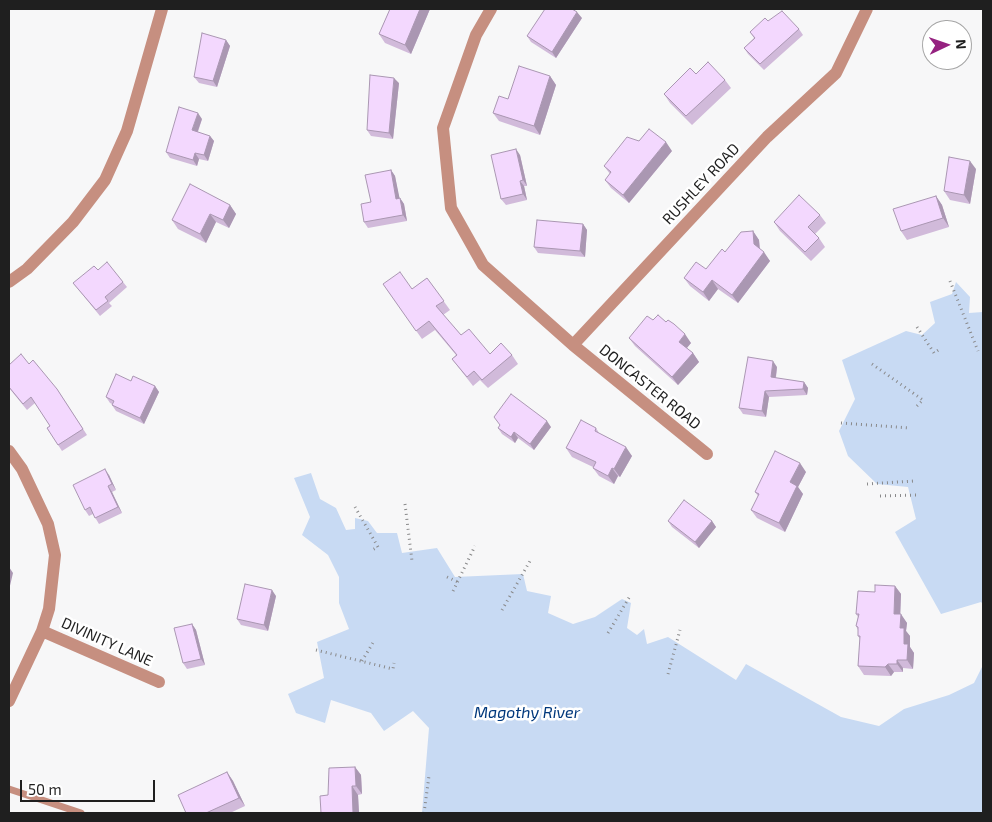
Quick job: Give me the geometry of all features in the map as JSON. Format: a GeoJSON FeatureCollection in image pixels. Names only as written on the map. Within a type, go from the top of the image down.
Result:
{"type":"FeatureCollection","features":[{"type":"Feature","properties":{"kind":"street"},"geometry":{"type":"LineString","coordinates":[[9,282],[27,269],[73,222],[105,180],[127,131],[162,9]]}},
{"type":"Feature","properties":{"kind":"street"},"geometry":{"type":"LineString","coordinates":[[490,9],[476,35],[443,128],[451,208],[482,265],[573,344]]}},
{"type":"Feature","properties":{"kind":"street","name":"RUSHLEY ROAD"},"geometry":{"type":"LineString","coordinates":[[573,344],[767,137],[836,73],[867,9]]}},
{"type":"Feature","properties":{"kind":"street","name":"DONCASTER ROAD"},"geometry":{"type":"LineString","coordinates":[[573,344],[707,454]]}},
{"type":"Feature","properties":{"kind":"street"},"geometry":{"type":"LineString","coordinates":[[9,451],[22,469],[48,524],[55,555],[50,601],[42,631],[9,701]]}},
{"type":"Feature","properties":{"kind":"street","name":"DIVINITY LANE"},"geometry":{"type":"LineString","coordinates":[[42,631],[159,682]]}},
{"type":"Feature","properties":{"kind":"lane"},"geometry":{"type":"LineString","coordinates":[[9,789],[81,813]]}},
{"type":"Feature","properties":{"kind":"path"},"geometry":{"type":"LineString","coordinates":[[950,280],[978,351]]}},
{"type":"Feature","properties":{"kind":"path"},"geometry":{"type":"LineString","coordinates":[[918,327],[934,353],[940,349]]}},
{"type":"Feature","properties":{"kind":"path"},"geometry":{"type":"LineString","coordinates":[[872,364],[923,400],[916,407]]}},
{"type":"Feature","properties":{"kind":"path"},"geometry":{"type":"LineString","coordinates":[[840,423],[910,428]]}},
{"type":"Feature","properties":{"kind":"path"},"geometry":{"type":"LineString","coordinates":[[867,484],[914,481]]}},
{"type":"Feature","properties":{"kind":"path"},"geometry":{"type":"LineString","coordinates":[[880,496],[919,495]]}},
{"type":"Feature","properties":{"kind":"path"},"geometry":{"type":"LineString","coordinates":[[405,504],[412,561]]}},
{"type":"Feature","properties":{"kind":"path"},"geometry":{"type":"LineString","coordinates":[[355,507],[378,547],[372,550]]}},
{"type":"Feature","properties":{"kind":"path"},"geometry":{"type":"LineString","coordinates":[[453,591],[475,546]]}},
{"type":"Feature","properties":{"kind":"path"},"geometry":{"type":"LineString","coordinates":[[502,610],[530,561]]}},
{"type":"Feature","properties":{"kind":"path"},"geometry":{"type":"LineString","coordinates":[[447,577],[458,582]]}},
{"type":"Feature","properties":{"kind":"path"},"geometry":{"type":"LineString","coordinates":[[608,633],[630,596]]}},
{"type":"Feature","properties":{"kind":"path"},"geometry":{"type":"LineString","coordinates":[[668,674],[680,630]]}},
{"type":"Feature","properties":{"kind":"path"},"geometry":{"type":"LineString","coordinates":[[362,661],[374,641]]}},
{"type":"Feature","properties":{"kind":"path"},"geometry":{"type":"LineString","coordinates":[[316,650],[393,669],[394,663]]}},
{"type":"Feature","properties":{"kind":"path"},"geometry":{"type":"LineString","coordinates":[[424,813],[429,776]]}},
{"type":"Feature","properties":{"kind":"water"},"geometry":{"type":"Polygon","coordinates":[[[956,282],[970,297],[969,313],[983,312],[983,604],[981,602],[941,614],[895,532],[916,519],[908,487],[877,484],[848,456],[839,431],[855,399],[842,360],[906,331],[922,335],[935,323],[930,302],[952,294],[956,282]]]}},
{"type":"Feature","properties":{"kind":"water","name":"Magothy River"},"geometry":{"type":"Polygon","coordinates":[[[311,473],[320,499],[336,508],[346,530],[355,529],[355,518],[368,521],[377,533],[397,533],[402,553],[437,548],[455,577],[523,574],[527,591],[551,596],[548,613],[573,624],[595,617],[622,599],[631,603],[627,628],[637,635],[644,629],[647,644],[668,637],[736,680],[746,664],[841,717],[879,726],[904,709],[949,695],[974,683],[983,665],[983,813],[422,813],[429,728],[413,711],[384,731],[371,713],[331,700],[325,723],[296,713],[288,694],[324,678],[317,642],[349,629],[339,603],[339,577],[328,555],[302,535],[310,517],[294,478],[311,473]]]}},
{"type":"Feature","properties":{"kind":"building"},"geometry":{"type":"Polygon","coordinates":[[[390,9],[420,9],[405,45],[379,34],[390,9]]]}},
{"type":"Feature","properties":{"kind":"building"},"geometry":{"type":"Polygon","coordinates":[[[545,9],[572,9],[577,12],[552,52],[527,36],[545,9]]]}},
{"type":"Feature","properties":{"kind":"building"},"geometry":{"type":"Polygon","coordinates":[[[782,11],[799,29],[760,64],[744,48],[755,38],[750,32],[765,18],[768,21],[782,11]]]}},
{"type":"Feature","properties":{"kind":"building"},"geometry":{"type":"Polygon","coordinates":[[[202,33],[226,40],[213,81],[194,77],[202,33]]]}},
{"type":"Feature","properties":{"kind":"building"},"geometry":{"type":"Polygon","coordinates":[[[708,62],[725,80],[686,116],[664,94],[690,68],[696,74],[708,62]]]}},
{"type":"Feature","properties":{"kind":"building"},"geometry":{"type":"Polygon","coordinates":[[[519,66],[550,76],[534,126],[493,113],[499,96],[508,99],[519,66]]]}},
{"type":"Feature","properties":{"kind":"building"},"geometry":{"type":"Polygon","coordinates":[[[370,75],[394,78],[389,133],[367,130],[370,75]]]}},
{"type":"Feature","properties":{"kind":"building"},"geometry":{"type":"Polygon","coordinates":[[[179,107],[198,113],[192,130],[210,136],[204,155],[195,153],[193,160],[166,152],[179,107]]]}},
{"type":"Feature","properties":{"kind":"building"},"geometry":{"type":"Polygon","coordinates":[[[649,129],[666,142],[623,195],[605,180],[611,172],[604,166],[627,137],[639,141],[649,129]]]}},
{"type":"Feature","properties":{"kind":"building"},"geometry":{"type":"Polygon","coordinates":[[[516,149],[523,180],[520,181],[523,194],[501,199],[491,155],[516,149]]]}},
{"type":"Feature","properties":{"kind":"building"},"geometry":{"type":"Polygon","coordinates":[[[949,157],[970,161],[964,195],[944,191],[949,157]]]}},
{"type":"Feature","properties":{"kind":"building"},"geometry":{"type":"Polygon","coordinates":[[[391,170],[396,199],[400,198],[403,215],[364,222],[361,204],[371,202],[365,175],[391,170]]]}},
{"type":"Feature","properties":{"kind":"building"},"geometry":{"type":"Polygon","coordinates":[[[190,184],[230,205],[223,220],[210,214],[200,234],[172,220],[190,184]]]}},
{"type":"Feature","properties":{"kind":"building"},"geometry":{"type":"Polygon","coordinates":[[[799,195],[820,215],[808,227],[819,238],[805,252],[774,222],[799,195]]]}},
{"type":"Feature","properties":{"kind":"building"},"geometry":{"type":"Polygon","coordinates":[[[936,196],[943,218],[901,231],[893,209],[936,196]]]}},
{"type":"Feature","properties":{"kind":"building"},"geometry":{"type":"Polygon","coordinates":[[[537,220],[583,224],[580,251],[534,247],[537,220]]]}},
{"type":"Feature","properties":{"kind":"building"},"geometry":{"type":"Polygon","coordinates":[[[753,231],[754,244],[764,252],[732,295],[712,280],[703,292],[684,278],[696,262],[706,269],[722,249],[725,252],[741,232],[753,231]]]}},
{"type":"Feature","properties":{"kind":"building"},"geometry":{"type":"Polygon","coordinates":[[[107,262],[123,282],[105,297],[108,301],[96,310],[73,283],[94,266],[98,270],[107,262]]]}},
{"type":"Feature","properties":{"kind":"building"},"geometry":{"type":"Polygon","coordinates":[[[400,272],[412,289],[427,278],[444,301],[436,306],[461,335],[469,329],[490,354],[501,343],[512,355],[482,380],[474,371],[467,377],[452,359],[457,355],[429,321],[416,331],[383,284],[400,272]]]}},
{"type":"Feature","properties":{"kind":"building"},"geometry":{"type":"Polygon","coordinates":[[[658,315],[666,322],[668,320],[674,324],[685,334],[679,342],[693,353],[672,377],[629,338],[647,316],[653,320],[658,315]]]}},
{"type":"Feature","properties":{"kind":"building"},"geometry":{"type":"Polygon","coordinates":[[[21,354],[29,364],[33,360],[57,389],[83,429],[58,445],[47,428],[50,426],[31,397],[23,404],[9,387],[9,365],[21,354]]]}},
{"type":"Feature","properties":{"kind":"building"},"geometry":{"type":"Polygon","coordinates":[[[748,357],[773,361],[771,377],[804,382],[803,389],[765,391],[762,411],[739,408],[748,357]]]}},
{"type":"Feature","properties":{"kind":"building"},"geometry":{"type":"Polygon","coordinates":[[[116,374],[131,381],[133,376],[155,386],[140,418],[112,405],[114,401],[106,397],[116,374]]]}},
{"type":"Feature","properties":{"kind":"building"},"geometry":{"type":"Polygon","coordinates":[[[511,394],[547,421],[530,444],[514,432],[511,437],[498,428],[500,425],[494,417],[511,394]]]}},
{"type":"Feature","properties":{"kind":"building"},"geometry":{"type":"Polygon","coordinates":[[[581,420],[596,428],[595,431],[626,447],[608,476],[593,468],[596,462],[566,448],[581,420]]]}},
{"type":"Feature","properties":{"kind":"building"},"geometry":{"type":"Polygon","coordinates":[[[775,451],[800,463],[790,482],[797,486],[779,523],[751,510],[759,494],[755,492],[775,451]]]}},
{"type":"Feature","properties":{"kind":"building"},"geometry":{"type":"Polygon","coordinates":[[[105,469],[112,484],[108,486],[118,507],[95,518],[90,507],[85,510],[73,485],[105,469]]]}},
{"type":"Feature","properties":{"kind":"building"},"geometry":{"type":"Polygon","coordinates":[[[684,500],[712,521],[695,542],[668,521],[684,500]]]}},
{"type":"Feature","properties":{"kind":"building"},"geometry":{"type":"Polygon","coordinates":[[[245,584],[272,590],[264,625],[237,619],[245,584]]]}},
{"type":"Feature","properties":{"kind":"building"},"geometry":{"type":"Polygon","coordinates":[[[875,585],[895,586],[894,614],[901,614],[900,628],[904,628],[904,644],[908,644],[907,660],[897,660],[897,664],[888,664],[885,667],[858,666],[860,636],[858,636],[858,627],[856,626],[859,614],[856,614],[858,591],[875,592],[875,585]]]}},
{"type":"Feature","properties":{"kind":"building"},"geometry":{"type":"Polygon","coordinates":[[[192,624],[201,659],[183,663],[174,628],[192,624]]]}},
{"type":"Feature","properties":{"kind":"building"},"geometry":{"type":"Polygon","coordinates":[[[355,767],[356,786],[352,786],[353,813],[321,813],[320,796],[328,795],[329,768],[355,767]]]}},
{"type":"Feature","properties":{"kind":"building"},"geometry":{"type":"Polygon","coordinates":[[[227,772],[239,798],[206,813],[186,813],[178,795],[227,772]]]}}]}
